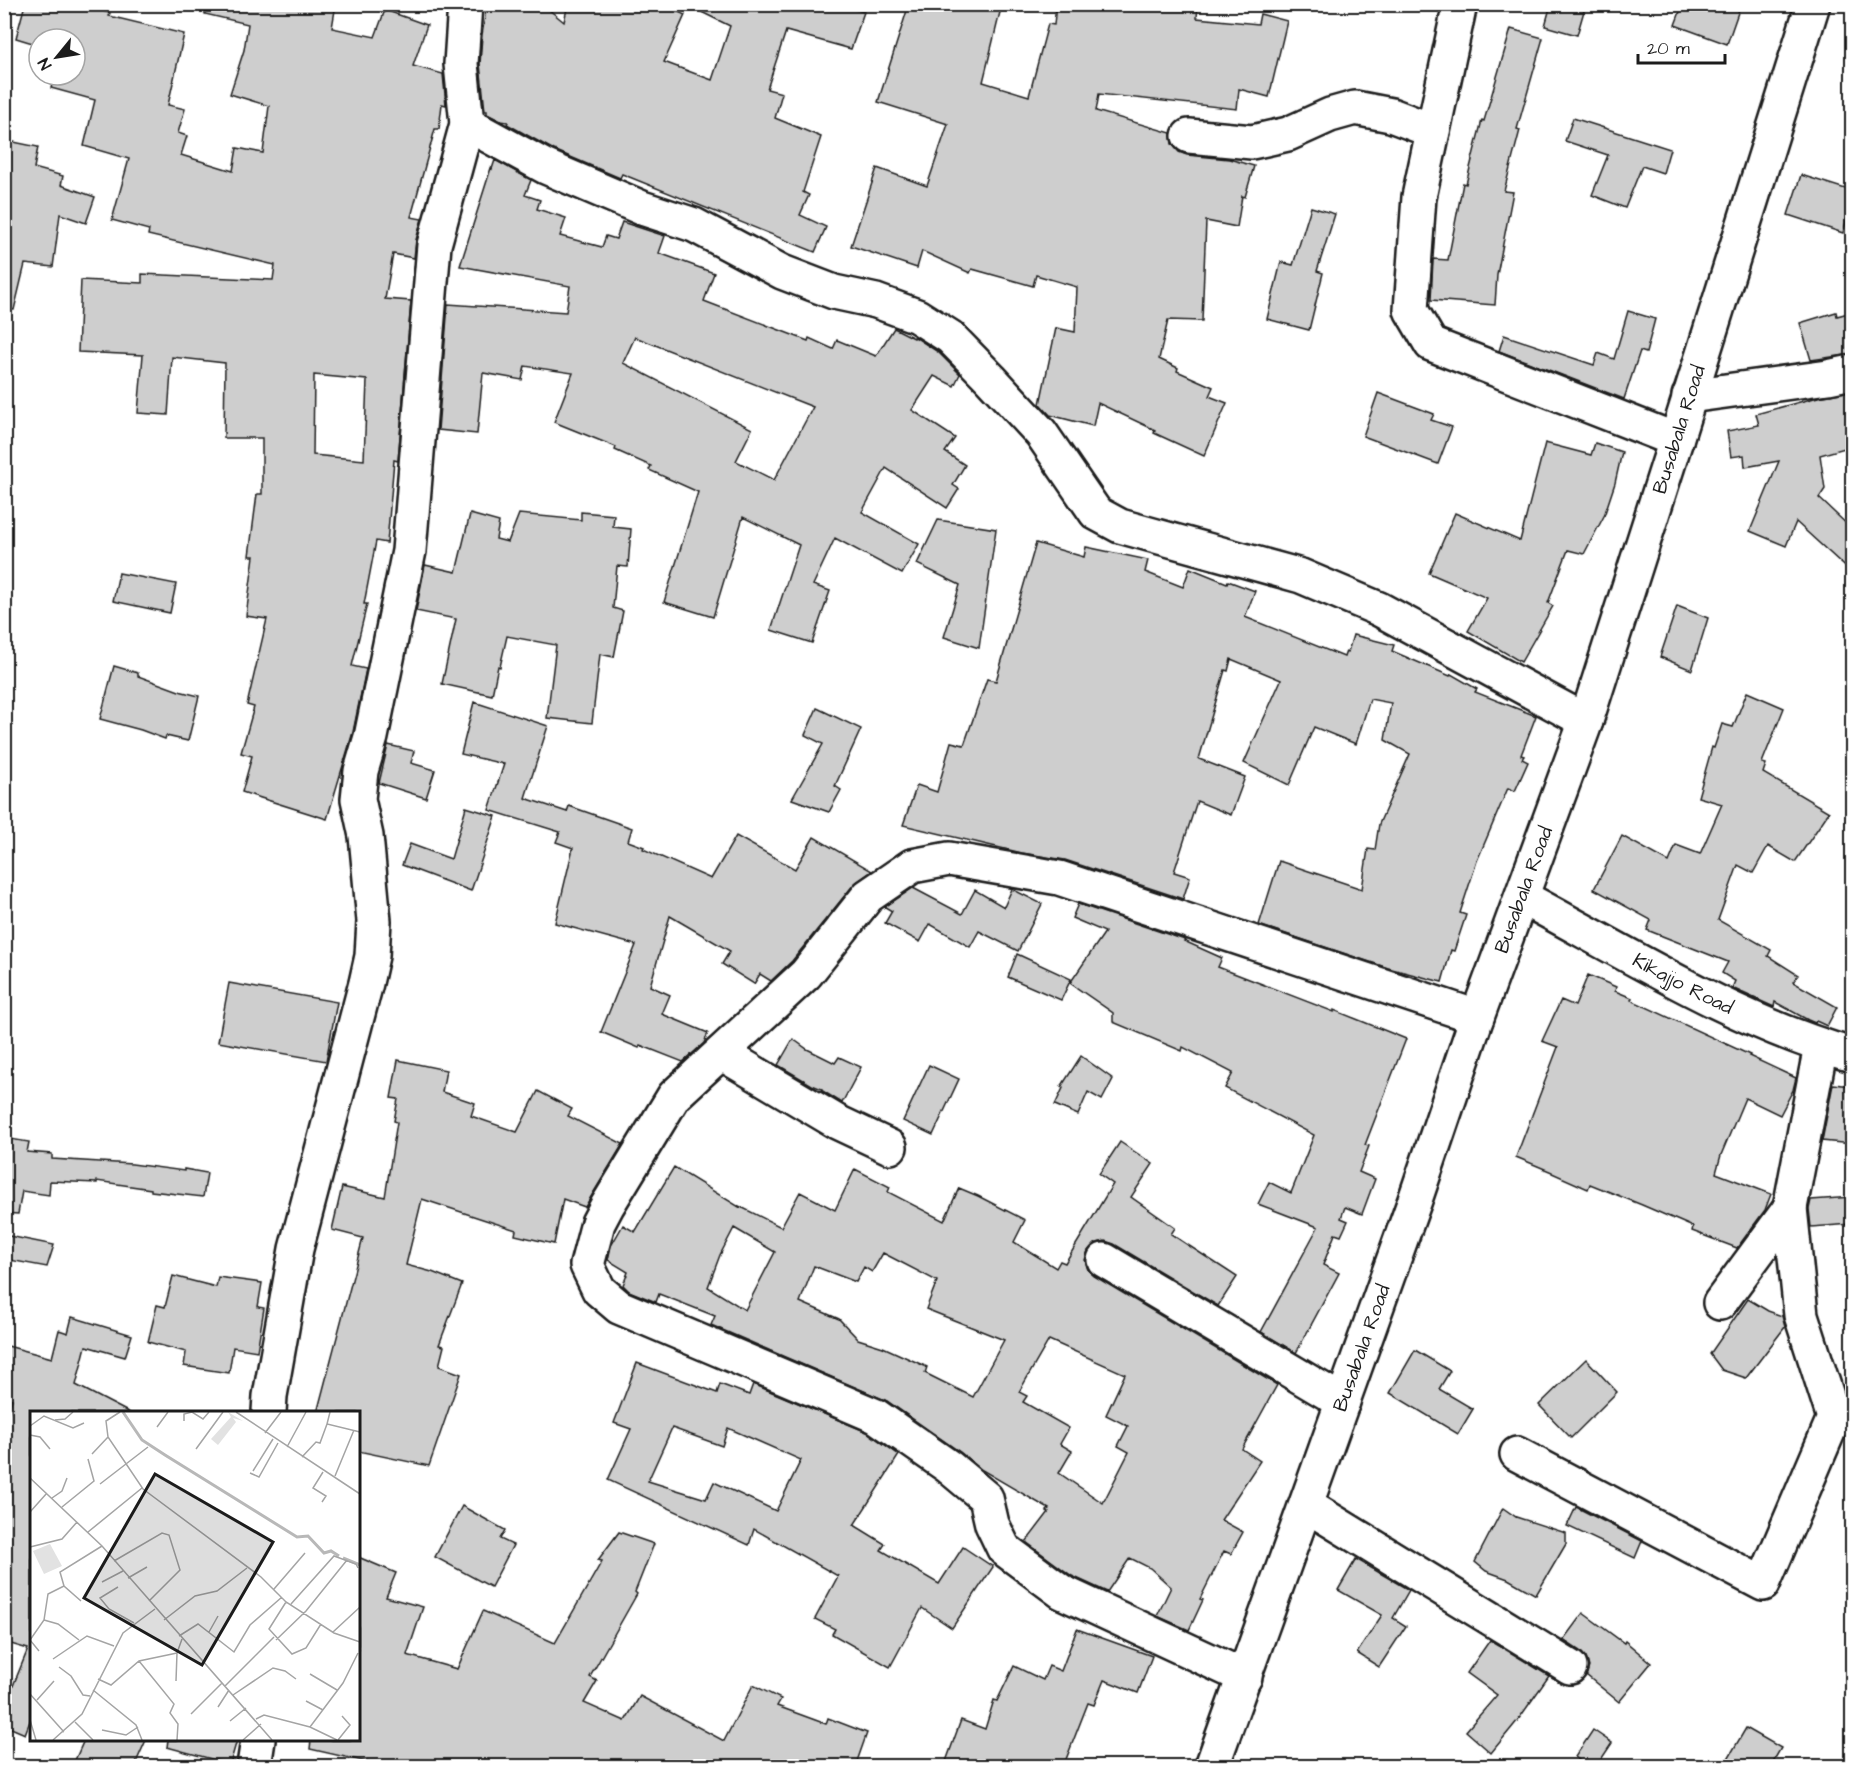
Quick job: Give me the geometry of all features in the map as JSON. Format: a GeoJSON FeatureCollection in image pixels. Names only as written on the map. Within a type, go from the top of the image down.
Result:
{"type":"FeatureCollection","features":[{"type":"Feature","properties":{"kind":"street"},"geometry":{"type":"LineString","coordinates":[[269,1411],[296,1249],[372,956],[374,921],[366,836],[358,799],[361,771],[371,737],[409,551],[434,245],[467,124],[461,64],[465,4]]}},
{"type":"Feature","properties":{"kind":"street"},"geometry":{"type":"LineString","coordinates":[[1460,4],[1419,197],[1412,310],[1431,344],[1676,440]]}},
{"type":"Feature","properties":{"kind":"street","name":"Busabala Road"},"geometry":{"type":"LineString","coordinates":[[1212,1767],[1415,1200],[1477,1017],[1586,721],[1813,4]]}},
{"type":"Feature","properties":{"kind":"street"},"geometry":{"type":"LineString","coordinates":[[1189,136],[1252,142],[1288,134],[1330,115],[1355,108],[1391,115],[1433,131]]}},
{"type":"Feature","properties":{"kind":"street"},"geometry":{"type":"LineString","coordinates":[[467,124],[546,167],[642,208],[694,225],[782,272],[834,292],[876,301],[917,316],[950,337],[991,379],[1041,433],[1096,513],[1120,526],[1301,576],[1379,609],[1586,721]]}},
{"type":"Feature","properties":{"kind":"street"},"geometry":{"type":"LineString","coordinates":[[1689,396],[1852,372]]}},
{"type":"Feature","properties":{"kind":"street"},"geometry":{"type":"LineString","coordinates":[[1245,1677],[1062,1592],[1004,1549],[992,1524],[986,1498],[949,1467],[876,1416],[619,1307],[599,1290],[587,1265],[598,1223],[674,1096],[806,974],[868,896],[912,866],[949,859],[1059,878],[1477,1017]]}},
{"type":"Feature","properties":{"kind":"street","name":"Kikajjo Road"},"geometry":{"type":"LineString","coordinates":[[1522,897],[1728,1008],[1821,1046],[1852,1055]]}},
{"type":"Feature","properties":{"kind":"street"},"geometry":{"type":"LineString","coordinates":[[1517,1454],[1763,1584],[1834,1418],[1801,1315],[1790,1208],[1821,1046]]}},
{"type":"Feature","properties":{"kind":"street"},"geometry":{"type":"LineString","coordinates":[[721,1053],[837,1122],[890,1147]]}},
{"type":"Feature","properties":{"kind":"street"},"geometry":{"type":"LineString","coordinates":[[1720,1303],[1790,1208]]}},
{"type":"Feature","properties":{"kind":"street"},"geometry":{"type":"LineString","coordinates":[[1104,1260],[1343,1402]]}},
{"type":"Feature","properties":{"kind":"street"},"geometry":{"type":"LineString","coordinates":[[1306,1505],[1570,1666]]}},
{"type":"Feature","properties":{"kind":"street"},"geometry":{"type":"LineString","coordinates":[[254,1767],[258,1741]]}},
{"type":"Feature","properties":{"kind":"building"},"geometry":{"type":"Polygon","coordinates":[[[25,4],[75,4],[110,13],[109,16],[184,34],[168,105],[185,109],[178,133],[187,136],[181,155],[233,171],[237,148],[263,153],[269,106],[230,94],[244,50],[248,24],[205,14],[206,4],[336,4],[332,28],[375,37],[385,10],[427,25],[413,66],[443,74],[446,105],[442,104],[439,129],[435,129],[411,217],[422,219],[414,258],[393,254],[385,299],[411,301],[398,461],[394,460],[387,543],[376,541],[364,604],[367,604],[352,666],[366,669],[353,732],[327,819],[242,792],[252,756],[241,753],[254,707],[247,705],[267,619],[246,616],[254,556],[249,556],[257,494],[262,494],[262,438],[224,438],[225,363],[172,357],[168,415],[138,413],[143,355],[78,352],[81,280],[142,283],[142,274],[273,280],[275,265],[148,235],[149,230],[112,220],[129,159],[84,146],[95,100],[51,88],[87,87],[87,27],[27,27],[27,41],[16,38],[25,4]],[[314,375],[313,455],[364,460],[367,380],[314,375]]]}},
{"type":"Feature","properties":{"kind":"building"},"geometry":{"type":"Polygon","coordinates":[[[487,4],[542,4],[564,22],[568,4],[662,4],[685,15],[664,62],[712,80],[730,26],[685,4],[836,4],[864,12],[851,49],[786,31],[767,89],[782,93],[775,118],[821,137],[803,192],[809,195],[800,215],[826,227],[815,252],[622,174],[620,178],[554,150],[507,124],[508,122],[487,114],[480,64],[487,4]]]}},
{"type":"Feature","properties":{"kind":"building"},"geometry":{"type":"Polygon","coordinates":[[[909,4],[1002,4],[983,82],[1029,96],[1048,24],[1054,25],[1056,4],[1198,4],[1197,18],[1258,24],[1260,14],[1287,21],[1269,97],[1239,89],[1237,109],[1099,94],[1096,111],[1171,133],[1172,144],[1179,152],[1187,155],[1229,159],[1254,166],[1245,197],[1242,196],[1237,227],[1206,221],[1202,321],[1168,320],[1159,359],[1178,368],[1177,371],[1213,387],[1209,396],[1227,403],[1204,456],[1098,403],[1093,426],[1050,415],[1040,404],[1056,328],[1075,332],[1077,287],[1036,275],[1033,286],[972,269],[970,273],[922,251],[917,268],[851,246],[877,168],[927,186],[948,124],[878,102],[909,4]]]}},
{"type":"Feature","properties":{"kind":"building"},"geometry":{"type":"Polygon","coordinates":[[[1551,4],[1586,4],[1577,35],[1545,26],[1551,4]]]}},
{"type":"Feature","properties":{"kind":"building"},"geometry":{"type":"Polygon","coordinates":[[[1683,4],[1741,4],[1727,44],[1675,25],[1683,4]]]}},
{"type":"Feature","properties":{"kind":"building"},"geometry":{"type":"Polygon","coordinates":[[[1511,29],[1543,38],[1517,129],[1520,130],[1504,191],[1513,192],[1497,275],[1495,305],[1431,300],[1433,259],[1448,260],[1463,183],[1466,184],[1482,120],[1484,121],[1511,29]]]}},
{"type":"Feature","properties":{"kind":"building"},"geometry":{"type":"Polygon","coordinates":[[[1573,118],[1670,149],[1663,173],[1642,166],[1625,208],[1592,195],[1608,155],[1565,141],[1573,118]]]}},
{"type":"Feature","properties":{"kind":"building"},"geometry":{"type":"Polygon","coordinates":[[[4,140],[38,147],[34,168],[63,176],[61,185],[95,197],[86,223],[60,214],[53,267],[25,264],[14,310],[4,309],[4,140]]]}},
{"type":"Feature","properties":{"kind":"building"},"geometry":{"type":"Polygon","coordinates":[[[495,160],[531,180],[525,195],[540,200],[537,209],[566,218],[560,236],[602,247],[606,236],[616,239],[622,222],[665,236],[659,253],[714,273],[704,301],[808,341],[809,338],[833,349],[837,340],[876,356],[894,328],[915,337],[938,352],[960,374],[954,386],[934,376],[912,410],[955,438],[945,452],[965,465],[953,485],[959,489],[947,508],[886,468],[862,512],[919,544],[902,574],[835,538],[813,585],[830,591],[812,643],[771,630],[799,545],[743,517],[713,617],[664,602],[698,492],[649,470],[651,466],[615,450],[616,447],[554,422],[573,373],[525,366],[522,380],[483,373],[477,434],[438,430],[448,304],[566,312],[570,286],[460,266],[495,160]],[[635,337],[623,363],[752,429],[736,461],[774,480],[813,407],[635,337]]]}},
{"type":"Feature","properties":{"kind":"building"},"geometry":{"type":"Polygon","coordinates":[[[1801,175],[1852,191],[1843,233],[1788,215],[1801,175]]]}},
{"type":"Feature","properties":{"kind":"building"},"geometry":{"type":"Polygon","coordinates":[[[1311,207],[1335,214],[1317,271],[1323,273],[1309,330],[1267,319],[1281,262],[1293,265],[1311,207]]]}},
{"type":"Feature","properties":{"kind":"building"},"geometry":{"type":"Polygon","coordinates":[[[1628,311],[1655,319],[1646,353],[1640,351],[1624,399],[1499,351],[1504,335],[1594,365],[1598,353],[1614,359],[1628,311]]]}},
{"type":"Feature","properties":{"kind":"building"},"geometry":{"type":"Polygon","coordinates":[[[1836,312],[1837,316],[1852,312],[1852,354],[1811,360],[1800,323],[1836,312]]]}},
{"type":"Feature","properties":{"kind":"building"},"geometry":{"type":"Polygon","coordinates":[[[1852,391],[1852,446],[1820,455],[1825,489],[1819,498],[1852,529],[1852,573],[1796,522],[1786,546],[1750,531],[1779,461],[1745,467],[1744,455],[1731,457],[1727,431],[1759,425],[1756,414],[1818,397],[1852,391]]]}},
{"type":"Feature","properties":{"kind":"building"},"geometry":{"type":"Polygon","coordinates":[[[1378,393],[1434,414],[1431,420],[1452,427],[1438,464],[1363,436],[1378,393]]]}},
{"type":"Feature","properties":{"kind":"building"},"geometry":{"type":"Polygon","coordinates":[[[1545,443],[1591,455],[1595,443],[1622,452],[1604,516],[1584,554],[1568,550],[1548,603],[1553,606],[1521,662],[1468,631],[1487,598],[1429,573],[1455,513],[1520,541],[1545,443]]]}},
{"type":"Feature","properties":{"kind":"building"},"geometry":{"type":"Polygon","coordinates":[[[581,512],[614,515],[613,527],[631,529],[628,567],[617,566],[613,608],[623,611],[614,657],[600,654],[592,723],[547,718],[556,645],[507,636],[492,695],[442,684],[456,619],[416,611],[425,565],[456,572],[470,514],[499,522],[496,539],[508,542],[519,514],[581,520],[581,512]]]}},
{"type":"Feature","properties":{"kind":"building"},"geometry":{"type":"Polygon","coordinates":[[[938,520],[996,529],[979,648],[944,637],[960,585],[917,564],[938,520]]]}},
{"type":"Feature","properties":{"kind":"building"},"geometry":{"type":"Polygon","coordinates":[[[1036,543],[1084,557],[1086,547],[1148,560],[1145,572],[1183,587],[1190,568],[1227,583],[1228,581],[1255,591],[1245,617],[1344,657],[1346,651],[1348,652],[1353,635],[1394,645],[1392,651],[1450,676],[1451,674],[1477,689],[1475,692],[1536,716],[1521,755],[1524,756],[1522,759],[1528,762],[1515,791],[1508,788],[1477,861],[1460,913],[1466,915],[1454,951],[1451,950],[1442,982],[1388,968],[1259,925],[1279,861],[1362,889],[1368,849],[1375,850],[1379,824],[1410,754],[1385,740],[1391,703],[1370,699],[1356,744],[1314,727],[1289,785],[1244,763],[1281,680],[1231,659],[1228,671],[1225,670],[1199,759],[1245,777],[1231,815],[1197,801],[1174,872],[1190,877],[1183,899],[1065,860],[1022,853],[903,825],[917,785],[937,792],[951,742],[964,745],[987,679],[996,681],[1036,543]]]}},
{"type":"Feature","properties":{"kind":"building"},"geometry":{"type":"Polygon","coordinates":[[[119,573],[176,584],[170,613],[113,601],[119,573]]]}},
{"type":"Feature","properties":{"kind":"building"},"geometry":{"type":"Polygon","coordinates":[[[1677,606],[1708,618],[1692,670],[1660,657],[1677,606]]]}},
{"type":"Feature","properties":{"kind":"building"},"geometry":{"type":"Polygon","coordinates":[[[114,666],[138,673],[138,676],[179,691],[199,696],[188,741],[166,736],[165,739],[100,719],[114,666]]]}},
{"type":"Feature","properties":{"kind":"building"},"geometry":{"type":"Polygon","coordinates":[[[1747,692],[1784,708],[1762,763],[1766,764],[1763,773],[1829,812],[1795,862],[1768,846],[1753,873],[1738,865],[1718,920],[1771,950],[1768,956],[1798,975],[1793,982],[1837,1007],[1827,1026],[1808,1020],[1775,1002],[1774,1007],[1732,988],[1735,981],[1722,973],[1728,962],[1647,930],[1651,920],[1594,889],[1622,836],[1669,862],[1676,845],[1700,854],[1722,804],[1698,797],[1712,747],[1714,748],[1722,724],[1733,727],[1747,692]]]}},
{"type":"Feature","properties":{"kind":"building"},"geometry":{"type":"Polygon","coordinates":[[[474,702],[548,726],[525,798],[567,812],[569,806],[632,828],[628,841],[711,879],[736,836],[795,869],[814,837],[872,871],[854,884],[792,961],[771,981],[760,974],[754,984],[722,964],[730,951],[670,916],[650,986],[670,995],[662,1014],[708,1033],[704,1043],[683,1062],[640,1045],[639,1048],[601,1032],[636,945],[555,923],[573,848],[556,842],[560,832],[489,810],[504,764],[461,754],[474,702]]]}},
{"type":"Feature","properties":{"kind":"building"},"geometry":{"type":"Polygon","coordinates":[[[817,708],[861,729],[835,786],[841,790],[829,812],[792,799],[823,744],[805,735],[817,708]]]}},
{"type":"Feature","properties":{"kind":"building"},"geometry":{"type":"Polygon","coordinates":[[[388,745],[414,751],[411,763],[435,770],[426,798],[379,783],[388,745]]]}},
{"type":"Feature","properties":{"kind":"building"},"geometry":{"type":"Polygon","coordinates":[[[466,807],[496,816],[471,891],[402,865],[410,844],[451,859],[466,807]]]}},
{"type":"Feature","properties":{"kind":"building"},"geometry":{"type":"Polygon","coordinates":[[[913,888],[962,914],[975,890],[1004,907],[1012,889],[1042,904],[1018,951],[979,931],[970,947],[930,924],[920,942],[885,923],[892,911],[885,907],[913,888]]]}},
{"type":"Feature","properties":{"kind":"building"},"geometry":{"type":"Polygon","coordinates":[[[1078,904],[1185,940],[1222,958],[1218,967],[1406,1039],[1365,1145],[1369,1146],[1359,1172],[1375,1179],[1362,1214],[1345,1207],[1341,1218],[1348,1221],[1341,1236],[1335,1234],[1323,1265],[1339,1273],[1296,1353],[1261,1332],[1318,1227],[1258,1204],[1269,1182],[1291,1193],[1314,1135],[1225,1088],[1233,1073],[1183,1047],[1182,1051],[1113,1022],[1113,1013],[1070,983],[1105,932],[1072,918],[1078,904]]]}},
{"type":"Feature","properties":{"kind":"building"},"geometry":{"type":"Polygon","coordinates":[[[1017,954],[1071,979],[1061,1000],[1008,977],[1017,954]]]}},
{"type":"Feature","properties":{"kind":"building"},"geometry":{"type":"Polygon","coordinates":[[[1588,975],[1616,987],[1615,991],[1632,998],[1631,1000],[1796,1078],[1793,1090],[1780,1115],[1745,1098],[1721,1155],[1716,1173],[1771,1194],[1765,1210],[1737,1248],[1692,1231],[1693,1227],[1642,1205],[1590,1184],[1588,1189],[1516,1157],[1558,1047],[1542,1041],[1561,1000],[1575,1006],[1588,975]]]}},
{"type":"Feature","properties":{"kind":"building"},"geometry":{"type":"Polygon","coordinates":[[[229,983],[337,1002],[326,1061],[218,1042],[229,983]]]}},
{"type":"Feature","properties":{"kind":"building"},"geometry":{"type":"Polygon","coordinates":[[[793,1039],[835,1063],[839,1057],[861,1067],[842,1103],[822,1089],[778,1065],[793,1039]]]}},
{"type":"Feature","properties":{"kind":"building"},"geometry":{"type":"Polygon","coordinates":[[[1081,1056],[1113,1079],[1102,1100],[1088,1092],[1078,1115],[1055,1105],[1063,1088],[1061,1087],[1081,1056]]]}},
{"type":"Feature","properties":{"kind":"building"},"geometry":{"type":"Polygon","coordinates":[[[398,1060],[446,1070],[442,1092],[475,1103],[471,1116],[517,1132],[538,1091],[572,1109],[568,1116],[623,1144],[585,1207],[563,1199],[554,1244],[515,1235],[516,1230],[422,1199],[406,1265],[462,1284],[439,1345],[444,1346],[439,1366],[461,1374],[429,1466],[360,1451],[360,1411],[318,1411],[363,1238],[332,1230],[342,1187],[385,1197],[397,1122],[394,1121],[398,1099],[391,1098],[398,1060]]]}},
{"type":"Feature","properties":{"kind":"building"},"geometry":{"type":"Polygon","coordinates":[[[929,1065],[959,1079],[933,1135],[903,1121],[929,1065]]]}},
{"type":"Feature","properties":{"kind":"building"},"geometry":{"type":"Polygon","coordinates":[[[1833,1084],[1852,1086],[1852,1144],[1822,1141],[1833,1084]]]}},
{"type":"Feature","properties":{"kind":"building"},"geometry":{"type":"Polygon","coordinates":[[[4,1138],[29,1142],[27,1152],[52,1154],[52,1159],[132,1164],[207,1173],[203,1197],[151,1191],[151,1189],[97,1181],[97,1183],[50,1181],[49,1195],[22,1191],[18,1214],[4,1213],[4,1138]]]}},
{"type":"Feature","properties":{"kind":"building"},"geometry":{"type":"Polygon","coordinates":[[[1120,1142],[1153,1164],[1131,1197],[1175,1228],[1171,1234],[1237,1277],[1218,1306],[1114,1244],[1105,1241],[1094,1244],[1088,1251],[1085,1260],[1088,1270],[1094,1276],[1277,1385],[1242,1449],[1260,1461],[1221,1520],[1243,1532],[1231,1554],[1224,1551],[1200,1599],[1203,1600],[1189,1630],[1157,1616],[1171,1587],[1150,1568],[1130,1558],[1107,1592],[1072,1576],[1026,1542],[1049,1509],[982,1470],[887,1401],[711,1325],[715,1316],[659,1294],[656,1302],[629,1291],[623,1285],[628,1272],[608,1260],[611,1246],[623,1225],[635,1232],[674,1167],[739,1207],[781,1227],[800,1192],[835,1210],[855,1169],[890,1187],[888,1192],[944,1221],[959,1188],[978,1196],[1025,1220],[1014,1242],[1056,1268],[1060,1261],[1065,1263],[1113,1184],[1099,1174],[1120,1142]],[[734,1228],[720,1255],[708,1287],[745,1310],[775,1252],[734,1228]],[[883,1253],[872,1272],[864,1267],[856,1282],[814,1266],[800,1302],[839,1319],[858,1339],[883,1347],[927,1367],[925,1373],[973,1397],[1004,1340],[926,1309],[937,1281],[883,1253]],[[1049,1340],[1019,1392],[1027,1396],[1023,1402],[1069,1428],[1060,1444],[1072,1451],[1059,1473],[1103,1503],[1129,1452],[1118,1446],[1128,1426],[1106,1415],[1125,1374],[1049,1340]]]}},
{"type":"Feature","properties":{"kind":"building"},"geometry":{"type":"Polygon","coordinates":[[[1852,1197],[1852,1224],[1811,1227],[1809,1209],[1811,1200],[1852,1197]]]}},
{"type":"Feature","properties":{"kind":"building"},"geometry":{"type":"Polygon","coordinates":[[[4,1235],[54,1245],[47,1267],[4,1259],[4,1235]]]}},
{"type":"Feature","properties":{"kind":"building"},"geometry":{"type":"Polygon","coordinates":[[[173,1276],[216,1287],[218,1277],[262,1283],[258,1307],[264,1308],[257,1351],[233,1347],[229,1373],[184,1366],[186,1352],[148,1342],[157,1305],[165,1307],[173,1276]]]}},
{"type":"Feature","properties":{"kind":"building"},"geometry":{"type":"Polygon","coordinates":[[[1748,1299],[1782,1316],[1785,1327],[1746,1378],[1722,1370],[1710,1354],[1748,1299]]]}},
{"type":"Feature","properties":{"kind":"building"},"geometry":{"type":"Polygon","coordinates":[[[72,1317],[132,1335],[125,1357],[86,1346],[76,1385],[126,1411],[30,1411],[30,1721],[25,1734],[4,1725],[4,1708],[28,1649],[4,1642],[4,1430],[12,1399],[4,1396],[4,1345],[52,1358],[59,1330],[68,1333],[72,1317]]]}},
{"type":"Feature","properties":{"kind":"building"},"geometry":{"type":"Polygon","coordinates":[[[1415,1350],[1450,1371],[1439,1389],[1473,1409],[1458,1434],[1390,1393],[1415,1350]]]}},
{"type":"Feature","properties":{"kind":"building"},"geometry":{"type":"Polygon","coordinates":[[[1586,1359],[1617,1392],[1571,1438],[1539,1405],[1586,1359]]]}},
{"type":"Feature","properties":{"kind":"building"},"geometry":{"type":"Polygon","coordinates":[[[637,1363],[717,1393],[720,1384],[749,1395],[753,1384],[867,1432],[899,1455],[854,1525],[885,1544],[881,1550],[939,1584],[963,1547],[993,1567],[952,1628],[922,1608],[890,1667],[832,1634],[835,1629],[815,1619],[838,1576],[754,1529],[749,1545],[608,1480],[631,1429],[614,1423],[637,1363]],[[672,1428],[648,1481],[706,1499],[714,1482],[776,1511],[801,1460],[728,1428],[722,1446],[672,1428]]]}},
{"type":"Feature","properties":{"kind":"building"},"geometry":{"type":"Polygon","coordinates":[[[462,1506],[505,1530],[500,1539],[513,1545],[491,1587],[435,1557],[462,1506]]]}},
{"type":"Feature","properties":{"kind":"building"},"geometry":{"type":"Polygon","coordinates":[[[1576,1507],[1642,1541],[1635,1558],[1567,1526],[1576,1507]]]}},
{"type":"Feature","properties":{"kind":"building"},"geometry":{"type":"Polygon","coordinates":[[[1503,1508],[1516,1517],[1566,1533],[1566,1544],[1536,1595],[1508,1579],[1486,1571],[1475,1562],[1503,1508]]]}},
{"type":"Feature","properties":{"kind":"building"},"geometry":{"type":"Polygon","coordinates":[[[619,1532],[654,1544],[635,1592],[637,1594],[590,1677],[597,1681],[584,1703],[625,1721],[640,1696],[724,1741],[753,1685],[781,1699],[777,1706],[826,1724],[828,1718],[867,1733],[855,1767],[371,1767],[372,1763],[310,1749],[311,1741],[360,1741],[360,1558],[396,1573],[386,1597],[423,1607],[407,1655],[457,1669],[483,1611],[555,1643],[602,1561],[598,1560],[619,1532]]]}},
{"type":"Feature","properties":{"kind":"building"},"geometry":{"type":"Polygon","coordinates":[[[1356,1559],[1409,1590],[1393,1618],[1406,1626],[1379,1667],[1357,1653],[1382,1615],[1338,1590],[1356,1559]]]}},
{"type":"Feature","properties":{"kind":"building"},"geometry":{"type":"Polygon","coordinates":[[[1583,1613],[1624,1643],[1625,1641],[1651,1663],[1619,1702],[1586,1675],[1589,1667],[1586,1658],[1580,1651],[1563,1640],[1583,1613]]]}},
{"type":"Feature","properties":{"kind":"building"},"geometry":{"type":"Polygon","coordinates":[[[1077,1629],[1152,1656],[1138,1693],[1104,1680],[1094,1705],[1088,1703],[1063,1767],[944,1767],[961,1720],[985,1729],[994,1700],[997,1701],[1014,1666],[1043,1680],[1049,1666],[1061,1671],[1077,1629]]]}},
{"type":"Feature","properties":{"kind":"building"},"geometry":{"type":"Polygon","coordinates":[[[1490,1640],[1549,1676],[1491,1753],[1466,1731],[1497,1695],[1467,1673],[1490,1640]]]}},
{"type":"Feature","properties":{"kind":"building"},"geometry":{"type":"Polygon","coordinates":[[[1746,1728],[1781,1748],[1770,1767],[1723,1767],[1746,1728]]]}},
{"type":"Feature","properties":{"kind":"building"},"geometry":{"type":"Polygon","coordinates":[[[1593,1730],[1612,1743],[1596,1767],[1588,1767],[1575,1757],[1593,1730]]]}},
{"type":"Feature","properties":{"kind":"building"},"geometry":{"type":"Polygon","coordinates":[[[84,1741],[146,1741],[134,1767],[72,1767],[84,1741]]]}},
{"type":"Feature","properties":{"kind":"building"},"geometry":{"type":"Polygon","coordinates":[[[168,1741],[237,1741],[230,1764],[167,1747],[168,1741]]]}}]}
